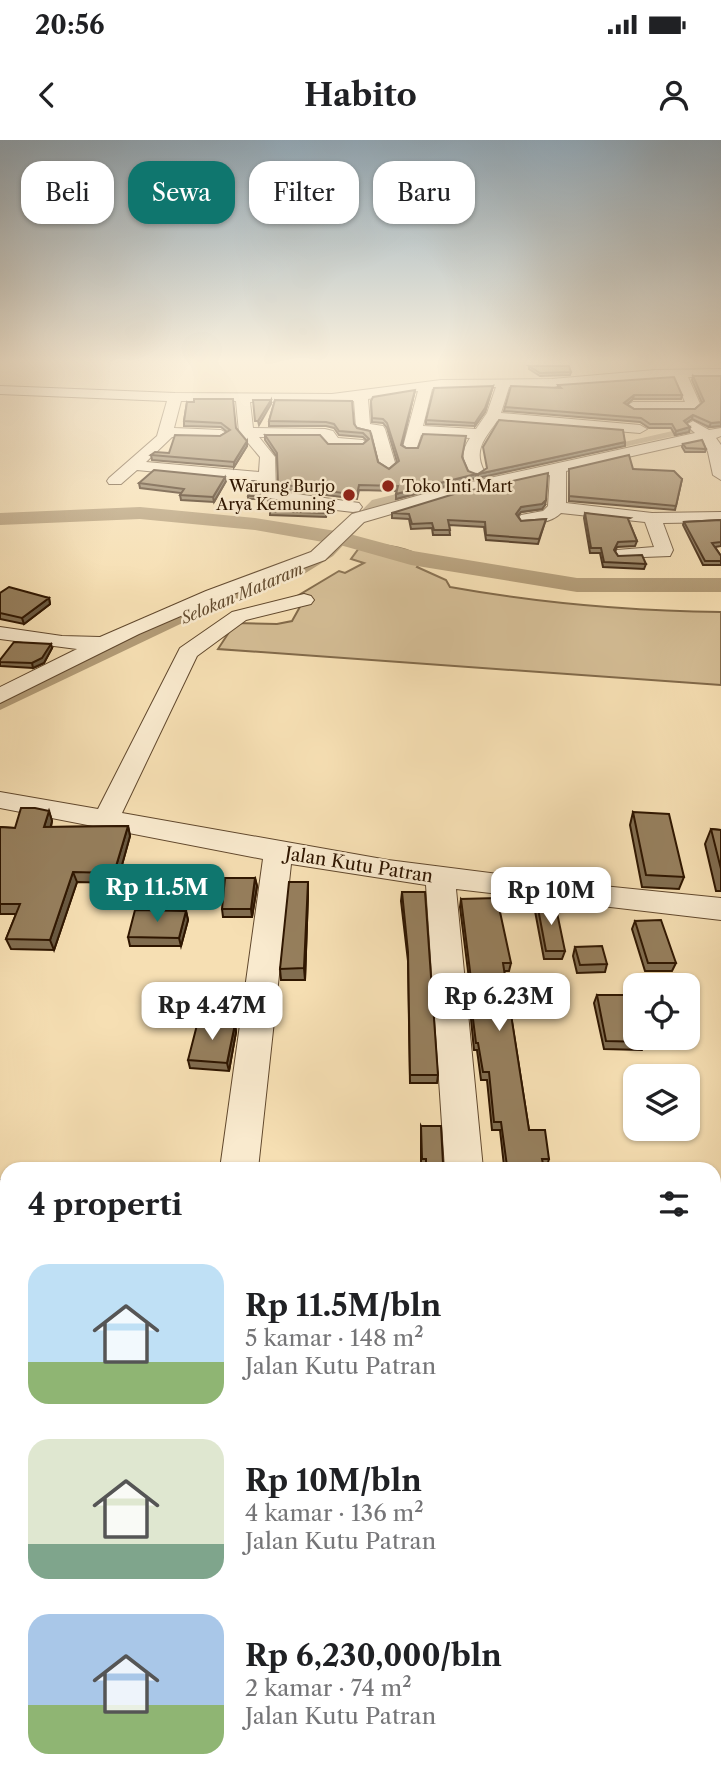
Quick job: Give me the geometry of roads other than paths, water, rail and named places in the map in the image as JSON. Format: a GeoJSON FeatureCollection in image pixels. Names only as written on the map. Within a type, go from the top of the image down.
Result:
{"type":"FeatureCollection","features":[{"type":"Feature","properties":{"kind":"street"},"geometry":{"type":"LineString","coordinates":[[114,481],[162,437]]}},
{"type":"Feature","properties":{"kind":"street"},"geometry":{"type":"LineString","coordinates":[[251,437],[268,455],[268,486]]}},
{"type":"Feature","properties":{"kind":"street"},"geometry":{"type":"LineString","coordinates":[[330,437],[333,443],[358,443]]}},
{"type":"Feature","properties":{"kind":"street"},"geometry":{"type":"LineString","coordinates":[[380,437],[388,466]]}},
{"type":"Feature","properties":{"kind":"street"},"geometry":{"type":"LineString","coordinates":[[411,447],[415,437]]}},
{"type":"Feature","properties":{"kind":"street"},"geometry":{"type":"LineString","coordinates":[[476,471],[470,462],[469,453],[478,437]]}},
{"type":"Feature","properties":{"kind":"street"},"geometry":{"type":"LineString","coordinates":[[552,517],[566,457],[564,437]]}},
{"type":"Feature","properties":{"kind":"street"},"geometry":{"type":"LineString","coordinates":[[620,437],[641,442]]}},
{"type":"Feature","properties":{"kind":"street"},"geometry":{"type":"LineString","coordinates":[[640,437],[641,442]]}},
{"type":"Feature","properties":{"kind":"street"},"geometry":{"type":"LineString","coordinates":[[411,486],[476,471],[668,437]]}},
{"type":"Feature","properties":{"kind":"street"},"geometry":{"type":"LineString","coordinates":[[707,437],[721,463],[721,475]]}},
{"type":"Feature","properties":{"kind":"street"},"geometry":{"type":"LineString","coordinates":[[146,454],[229,461]]}},
{"type":"Feature","properties":{"kind":"street"},"geometry":{"type":"LineString","coordinates":[[133,465],[201,473],[191,487],[268,486],[285,499],[355,516],[566,457]]}},
{"type":"Feature","properties":{"kind":"street"},"geometry":{"type":"LineString","coordinates":[[0,696],[213,595],[318,556],[372,496]]}},
{"type":"Feature","properties":{"kind":"street"},"geometry":{"type":"LineString","coordinates":[[527,519],[721,517]]}},
{"type":"Feature","properties":{"kind":"street"},"geometry":{"type":"LineString","coordinates":[[624,554],[663,552],[652,518]]}},
{"type":"Feature","properties":{"kind":"street"},"geometry":{"type":"LineString","coordinates":[[107,817],[188,653],[239,616],[304,600]]}},
{"type":"Feature","properties":{"kind":"street"},"geometry":{"type":"LineString","coordinates":[[0,633],[62,642],[105,644]]}},
{"type":"Feature","properties":{"kind":"street","name":"Jalan Kutu Patran"},"geometry":{"type":"LineString","coordinates":[[0,800],[107,817],[278,852],[440,878],[721,909]]}},
{"type":"Feature","properties":{"kind":"street"},"geometry":{"type":"LineString","coordinates":[[240,1162],[278,852]]}},
{"type":"Feature","properties":{"kind":"street"},"geometry":{"type":"LineString","coordinates":[[440,878],[463,1162]]}},
{"type":"Feature","properties":{"kind":"waterway","name":"Selokan Mataram"},"geometry":{"type":"LineString","coordinates":[[595,450],[657,437]]}},
{"type":"Feature","properties":{"kind":"waterway","name":"Selokan Mataram"},"geometry":{"type":"LineString","coordinates":[[0,705],[211,604],[299,571],[328,553],[376,503],[507,470]]}},
{"type":"Feature","properties":{"kind":"waterway"},"geometry":{"type":"LineString","coordinates":[[0,519],[140,513],[255,524],[342,539],[411,558],[577,585],[721,585]]}},
{"type":"Feature","properties":{"kind":"place","name":"Toko Inti Mart"},"geometry":{"type":"Point","coordinates":[388,486]}},
{"type":"Feature","properties":{"kind":"place","name":"Warung Burjo Arya Kemuning"},"geometry":{"type":"Point","coordinates":[349,495]}}]}
